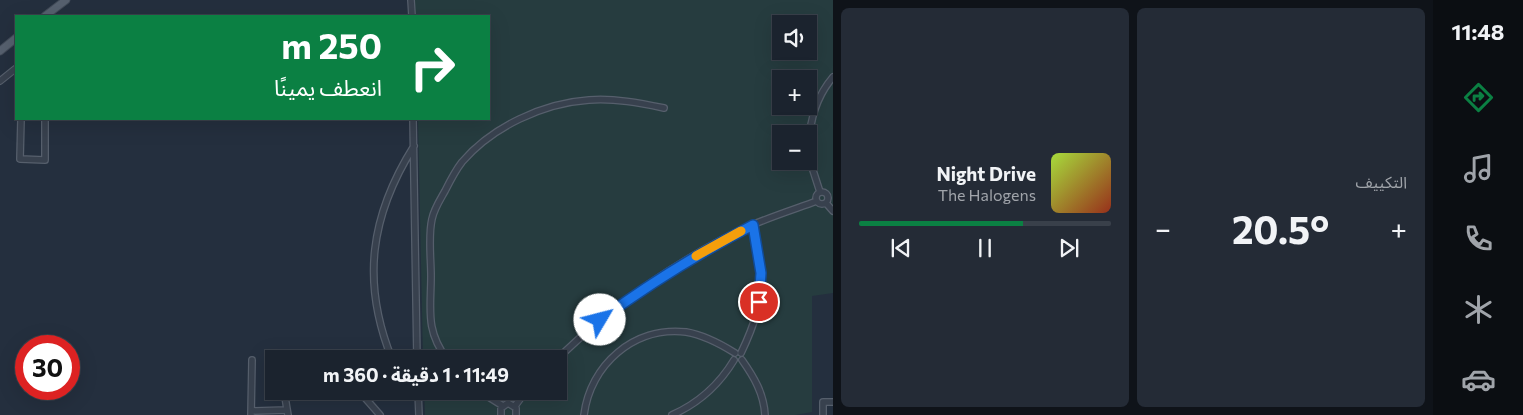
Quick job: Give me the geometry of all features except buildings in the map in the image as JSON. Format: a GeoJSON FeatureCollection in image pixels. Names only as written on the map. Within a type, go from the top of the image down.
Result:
{"type":"FeatureCollection","features":[{"type":"Feature","properties":{"kind":"main road"},"geometry":{"type":"LineString","coordinates":[[47,15],[66,0]]}},
{"type":"Feature","properties":{"kind":"main road"},"geometry":{"type":"LineString","coordinates":[[0,51],[15,39]]}},
{"type":"Feature","properties":{"kind":"street"},"geometry":{"type":"LineString","coordinates":[[411,0],[412,15]]}},
{"type":"Feature","properties":{"kind":"street"},"geometry":{"type":"LineString","coordinates":[[0,81],[15,69]]}},
{"type":"Feature","properties":{"kind":"street"},"geometry":{"type":"LineString","coordinates":[[810,125],[816,105],[833,77]]}},
{"type":"Feature","properties":{"kind":"street"},"geometry":{"type":"LineString","coordinates":[[441,350],[435,340],[432,330],[431,221],[437,204],[463,162],[484,140],[497,132],[552,107],[570,102],[597,100],[634,102],[664,108]]}},
{"type":"Feature","properties":{"kind":"street"},"geometry":{"type":"LineString","coordinates":[[21,120],[20,159],[45,160],[46,120]]}},
{"type":"Feature","properties":{"kind":"street"},"geometry":{"type":"LineString","coordinates":[[414,120],[417,350]]}},
{"type":"Feature","properties":{"kind":"street"},"geometry":{"type":"LineString","coordinates":[[389,350],[379,323],[374,270],[375,249],[378,230],[388,195],[398,171],[414,146]]}},
{"type":"Feature","properties":{"kind":"street"},"geometry":{"type":"LineString","coordinates":[[813,170],[820,192]]}},
{"type":"Feature","properties":{"kind":"street"},"geometry":{"type":"LineString","coordinates":[[817,201],[816,196],[820,192],[830,192],[826,203]]}},
{"type":"Feature","properties":{"kind":"street"},"geometry":{"type":"LineString","coordinates":[[567,350],[589,329],[624,303],[692,258],[753,225],[817,201],[821,204],[826,203]]}},
{"type":"Feature","properties":{"kind":"street"},"geometry":{"type":"LineString","coordinates":[[826,203],[833,211]]}},
{"type":"Feature","properties":{"kind":"street"},"geometry":{"type":"LineString","coordinates":[[672,415],[706,394],[725,376],[734,360],[733,356],[738,353],[751,332],[759,302],[761,273],[753,225]]}},
{"type":"Feature","properties":{"kind":"street"},"geometry":{"type":"LineString","coordinates":[[584,415],[587,399],[598,373],[618,352],[642,338],[670,332],[685,332],[712,340],[743,357],[742,360],[762,397],[765,415]]}},
{"type":"Feature","properties":{"kind":"street"},"geometry":{"type":"LineString","coordinates":[[252,360],[251,413],[288,413],[287,400]]}},
{"type":"Feature","properties":{"kind":"street"},"geometry":{"type":"LineString","coordinates":[[734,360],[738,362],[742,360]]}},
{"type":"Feature","properties":{"kind":"street"},"geometry":{"type":"LineString","coordinates":[[367,400],[380,415]]}},
{"type":"Feature","properties":{"kind":"street"},"geometry":{"type":"LineString","coordinates":[[417,400],[418,415]]}},
{"type":"Feature","properties":{"kind":"street"},"geometry":{"type":"LineString","coordinates":[[493,400],[502,406]]}},
{"type":"Feature","properties":{"kind":"street"},"geometry":{"type":"LineString","coordinates":[[514,406],[519,400]]}},
{"type":"Feature","properties":{"kind":"street"},"geometry":{"type":"LineString","coordinates":[[823,415],[823,402],[833,402]]}},
{"type":"Feature","properties":{"kind":"street"},"geometry":{"type":"LineString","coordinates":[[501,415],[502,406],[508,403],[517,410],[516,415]]}},
{"type":"Feature","properties":{"kind":"green space"},"geometry":{"type":"Polygon","coordinates":[[[415,0],[833,0],[833,293],[812,296],[812,412],[795,415],[425,415],[424,400],[567,400],[567,350],[423,350],[418,120],[490,120],[490,15],[415,15],[415,0]]]}},
{"type":"Feature","properties":{"kind":"slow traffic"},"geometry":{"type":"LineString","coordinates":[[696,256],[741,231]]}},
{"type":"Feature","properties":{"kind":"route"},"geometry":{"type":"LineString","coordinates":[[600,320],[708,248],[753,225],[761,273],[759,302]]}}]}
